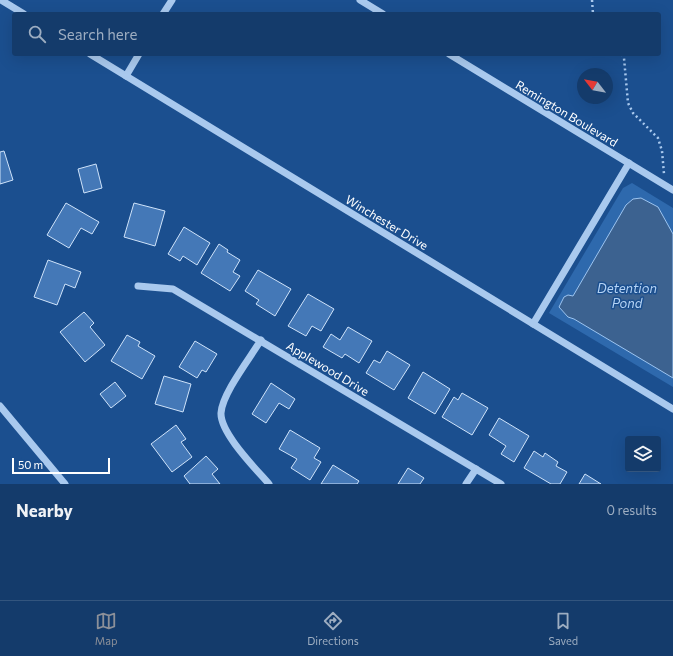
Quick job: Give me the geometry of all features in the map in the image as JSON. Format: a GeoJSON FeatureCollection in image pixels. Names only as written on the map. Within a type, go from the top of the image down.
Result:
{"type":"FeatureCollection","features":[{"type":"Feature","properties":{"kind":"street"},"geometry":{"type":"LineString","coordinates":[[1,0],[21,12]]}},
{"type":"Feature","properties":{"kind":"street"},"geometry":{"type":"LineString","coordinates":[[164,12],[172,0]]}},
{"type":"Feature","properties":{"kind":"street"},"geometry":{"type":"LineString","coordinates":[[360,0],[380,12]]}},
{"type":"Feature","properties":{"kind":"street","name":"Winchester Drive"},"geometry":{"type":"LineString","coordinates":[[93,56],[673,409]]}},
{"type":"Feature","properties":{"kind":"street"},"geometry":{"type":"LineString","coordinates":[[126,76],[138,56]]}},
{"type":"Feature","properties":{"kind":"street","name":"Remington Boulevard"},"geometry":{"type":"LineString","coordinates":[[452,56],[673,190]]}},
{"type":"Feature","properties":{"kind":"street"},"geometry":{"type":"LineString","coordinates":[[533,324],[629,163]]}},
{"type":"Feature","properties":{"kind":"street","name":"Applewood Drive"},"geometry":{"type":"LineString","coordinates":[[138,286],[173,289],[501,484]]}},
{"type":"Feature","properties":{"kind":"street"},"geometry":{"type":"LineString","coordinates":[[261,340],[226,397],[221,414],[227,431],[269,484]]}},
{"type":"Feature","properties":{"kind":"street"},"geometry":{"type":"LineString","coordinates":[[0,406],[65,484]]}},
{"type":"Feature","properties":{"kind":"street"},"geometry":{"type":"LineString","coordinates":[[466,484],[476,469]]}},
{"type":"Feature","properties":{"kind":"path"},"geometry":{"type":"LineString","coordinates":[[592,0],[593,12]]}},
{"type":"Feature","properties":{"kind":"path"},"geometry":{"type":"LineString","coordinates":[[623,56],[628,103],[633,113],[658,138],[662,152],[665,185]]}},
{"type":"Feature","properties":{"kind":"shaded area","name":"Detention Pond"},"geometry":{"type":"Polygon","coordinates":[[[632,183],[673,208],[673,387],[549,313],[623,188],[632,183]]]}},
{"type":"Feature","properties":{"kind":"water","name":"Detention Pond"},"geometry":{"type":"Polygon","coordinates":[[[641,198],[658,207],[673,234],[673,378],[574,319],[568,317],[559,307],[564,297],[568,295],[573,296],[626,205],[633,199],[641,198]]]}},
{"type":"Feature","properties":{"kind":"building"},"geometry":{"type":"Polygon","coordinates":[[[4,151],[13,180],[0,184],[0,152],[4,151]]]}},
{"type":"Feature","properties":{"kind":"building"},"geometry":{"type":"Polygon","coordinates":[[[96,164],[102,188],[84,193],[78,169],[96,164]]]}},
{"type":"Feature","properties":{"kind":"building"},"geometry":{"type":"Polygon","coordinates":[[[66,203],[99,222],[92,234],[81,228],[69,248],[47,235],[66,203]]]}},
{"type":"Feature","properties":{"kind":"building"},"geometry":{"type":"Polygon","coordinates":[[[134,203],[165,211],[155,246],[124,237],[134,203]]]}},
{"type":"Feature","properties":{"kind":"building"},"geometry":{"type":"Polygon","coordinates":[[[184,227],[210,243],[197,265],[183,256],[180,261],[168,254],[184,227]]]}},
{"type":"Feature","properties":{"kind":"building"},"geometry":{"type":"Polygon","coordinates":[[[219,244],[228,250],[227,252],[240,260],[233,272],[240,276],[230,291],[201,273],[219,244]]]}},
{"type":"Feature","properties":{"kind":"building"},"geometry":{"type":"Polygon","coordinates":[[[48,260],[81,272],[75,288],[65,284],[57,305],[34,297],[48,260]]]}},
{"type":"Feature","properties":{"kind":"building"},"geometry":{"type":"Polygon","coordinates":[[[258,270],[291,289],[275,316],[256,304],[259,300],[245,291],[258,270]]]}},
{"type":"Feature","properties":{"kind":"building"},"geometry":{"type":"Polygon","coordinates":[[[308,294],[334,309],[321,331],[312,326],[306,336],[288,326],[308,294]]]}},
{"type":"Feature","properties":{"kind":"building"},"geometry":{"type":"Polygon","coordinates":[[[84,312],[94,323],[90,327],[105,345],[85,362],[60,332],[84,312]]]}},
{"type":"Feature","properties":{"kind":"building"},"geometry":{"type":"Polygon","coordinates":[[[348,327],[372,341],[359,363],[345,354],[342,358],[323,347],[331,334],[340,340],[348,327]]]}},
{"type":"Feature","properties":{"kind":"building"},"geometry":{"type":"Polygon","coordinates":[[[127,335],[140,342],[138,346],[155,356],[142,379],[111,361],[127,335]]]}},
{"type":"Feature","properties":{"kind":"building"},"geometry":{"type":"Polygon","coordinates":[[[195,341],[217,354],[206,372],[202,370],[197,378],[179,367],[195,341]]]}},
{"type":"Feature","properties":{"kind":"building"},"geometry":{"type":"Polygon","coordinates":[[[387,351],[410,365],[394,390],[366,373],[374,360],[380,363],[387,351]]]}},
{"type":"Feature","properties":{"kind":"building"},"geometry":{"type":"Polygon","coordinates":[[[423,372],[450,389],[435,414],[408,398],[423,372]]]}},
{"type":"Feature","properties":{"kind":"building"},"geometry":{"type":"Polygon","coordinates":[[[164,376],[191,384],[183,412],[155,404],[164,376]]]}},
{"type":"Feature","properties":{"kind":"building"},"geometry":{"type":"Polygon","coordinates":[[[115,382],[126,396],[111,408],[100,394],[115,382]]]}},
{"type":"Feature","properties":{"kind":"building"},"geometry":{"type":"Polygon","coordinates":[[[271,383],[295,399],[289,409],[279,403],[266,423],[252,414],[271,383]]]}},
{"type":"Feature","properties":{"kind":"building"},"geometry":{"type":"Polygon","coordinates":[[[462,393],[488,408],[472,435],[442,417],[454,397],[458,400],[462,393]]]}},
{"type":"Feature","properties":{"kind":"building"},"geometry":{"type":"Polygon","coordinates":[[[499,418],[529,436],[514,462],[501,454],[506,446],[489,435],[499,418]]]}},
{"type":"Feature","properties":{"kind":"building"},"geometry":{"type":"Polygon","coordinates":[[[176,425],[186,439],[181,442],[192,457],[172,472],[151,444],[176,425]]]}},
{"type":"Feature","properties":{"kind":"building"},"geometry":{"type":"Polygon","coordinates":[[[290,430],[320,448],[314,458],[321,462],[310,480],[291,468],[297,459],[279,449],[290,430]]]}},
{"type":"Feature","properties":{"kind":"building"},"geometry":{"type":"Polygon","coordinates":[[[534,451],[543,457],[545,453],[558,462],[556,466],[567,472],[560,484],[551,484],[524,468],[534,451]]]}},
{"type":"Feature","properties":{"kind":"building"},"geometry":{"type":"Polygon","coordinates":[[[206,456],[218,469],[212,474],[220,484],[190,484],[184,476],[206,456]]]}},
{"type":"Feature","properties":{"kind":"building"},"geometry":{"type":"Polygon","coordinates":[[[333,465],[359,481],[357,484],[321,484],[333,465]]]}},
{"type":"Feature","properties":{"kind":"building"},"geometry":{"type":"Polygon","coordinates":[[[408,468],[424,478],[420,484],[398,484],[408,468]]]}},
{"type":"Feature","properties":{"kind":"building"},"geometry":{"type":"Polygon","coordinates":[[[585,474],[601,484],[579,484],[585,474]]]}}]}
